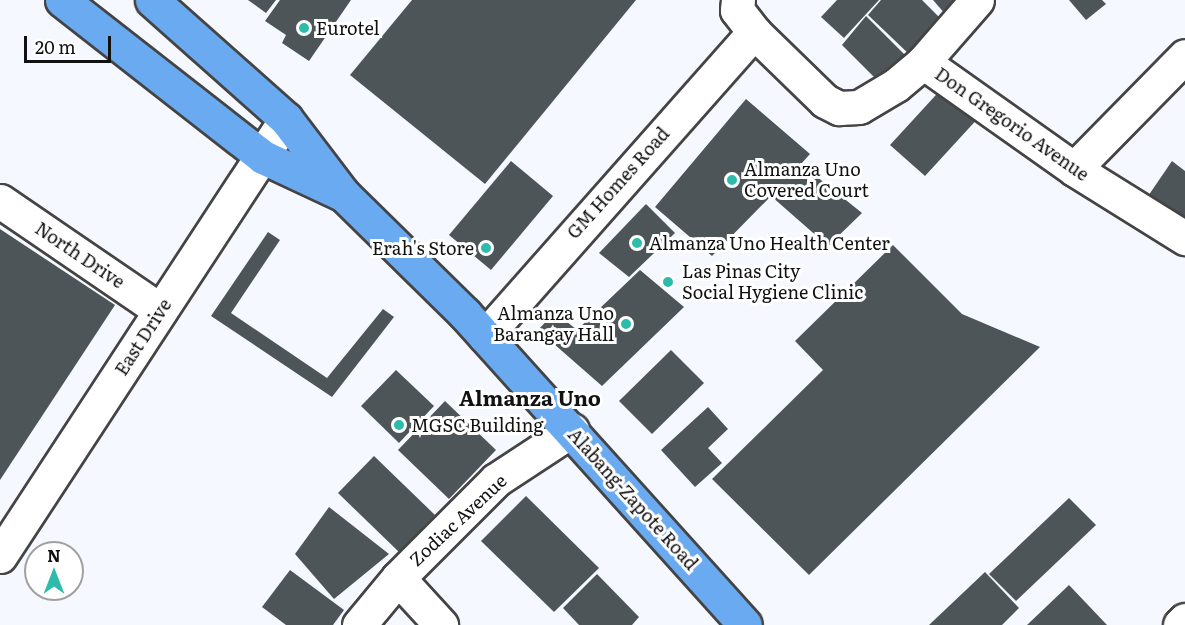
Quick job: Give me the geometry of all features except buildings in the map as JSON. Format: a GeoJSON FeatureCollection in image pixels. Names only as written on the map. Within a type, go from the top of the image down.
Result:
{"type":"FeatureCollection","features":[{"type":"Feature","properties":{"kind":"highway","name":"Alabang-Zapote Road"},"geometry":{"type":"LineString","coordinates":[[62,0],[263,157],[343,194]]}},
{"type":"Feature","properties":{"kind":"highway","name":"Alabang-Zapote Road"},"geometry":{"type":"LineString","coordinates":[[152,0],[286,119],[343,194],[485,336],[572,430],[745,625]]}},
{"type":"Feature","properties":{"kind":"street"},"geometry":{"type":"LineString","coordinates":[[922,62],[977,0]]}},
{"type":"Feature","properties":{"kind":"street","name":"Don Gregorio Avenue"},"geometry":{"type":"LineString","coordinates":[[743,14],[825,101],[839,108],[859,106],[896,86],[922,62],[1074,169],[1185,238]]}},
{"type":"Feature","properties":{"kind":"street","name":"GM Homes Road"},"geometry":{"type":"LineString","coordinates":[[485,336],[743,14]]}},
{"type":"Feature","properties":{"kind":"street"},"geometry":{"type":"LineString","coordinates":[[1074,169],[1185,56]]}},
{"type":"Feature","properties":{"kind":"street","name":"East Drive"},"geometry":{"type":"LineString","coordinates":[[0,555],[286,119]]}},
{"type":"Feature","properties":{"kind":"street","name":"North Drive"},"geometry":{"type":"LineString","coordinates":[[0,201],[160,310]]}},
{"type":"Feature","properties":{"kind":"street","name":"Zodiac Avenue"},"geometry":{"type":"LineString","coordinates":[[359,625],[398,578],[496,480],[572,430]]}},
{"type":"Feature","properties":{"kind":"street"},"geometry":{"type":"LineString","coordinates":[[398,578],[441,625]]}},
{"type":"Feature","properties":{"kind":"street"},"geometry":{"type":"LineString","coordinates":[[1180,625],[1185,620]]}},
{"type":"Feature","properties":{"kind":"place","name":"Eurotel"},"geometry":{"type":"Point","coordinates":[304,28]}},
{"type":"Feature","properties":{"kind":"place","name":"Almanza Uno Covered Court"},"geometry":{"type":"Point","coordinates":[732,180]}},
{"type":"Feature","properties":{"kind":"place","name":"Almanza Uno Health Center"},"geometry":{"type":"Point","coordinates":[637,243]}},
{"type":"Feature","properties":{"kind":"place","name":"Erah's Store"},"geometry":{"type":"Point","coordinates":[486,248]}},
{"type":"Feature","properties":{"kind":"place","name":"Las Pinas City Social Hygiene Clinic"},"geometry":{"type":"Point","coordinates":[668,282]}},
{"type":"Feature","properties":{"kind":"place","name":"Almanza Uno Barangay Hall"},"geometry":{"type":"Point","coordinates":[626,324]}},
{"type":"Feature","properties":{"kind":"place","name":"MGSC Building"},"geometry":{"type":"Point","coordinates":[399,425]}},
{"type":"Feature","properties":{"kind":"district","name":"Almanza Uno"},"geometry":{"type":"Point","coordinates":[530,397]}}]}
